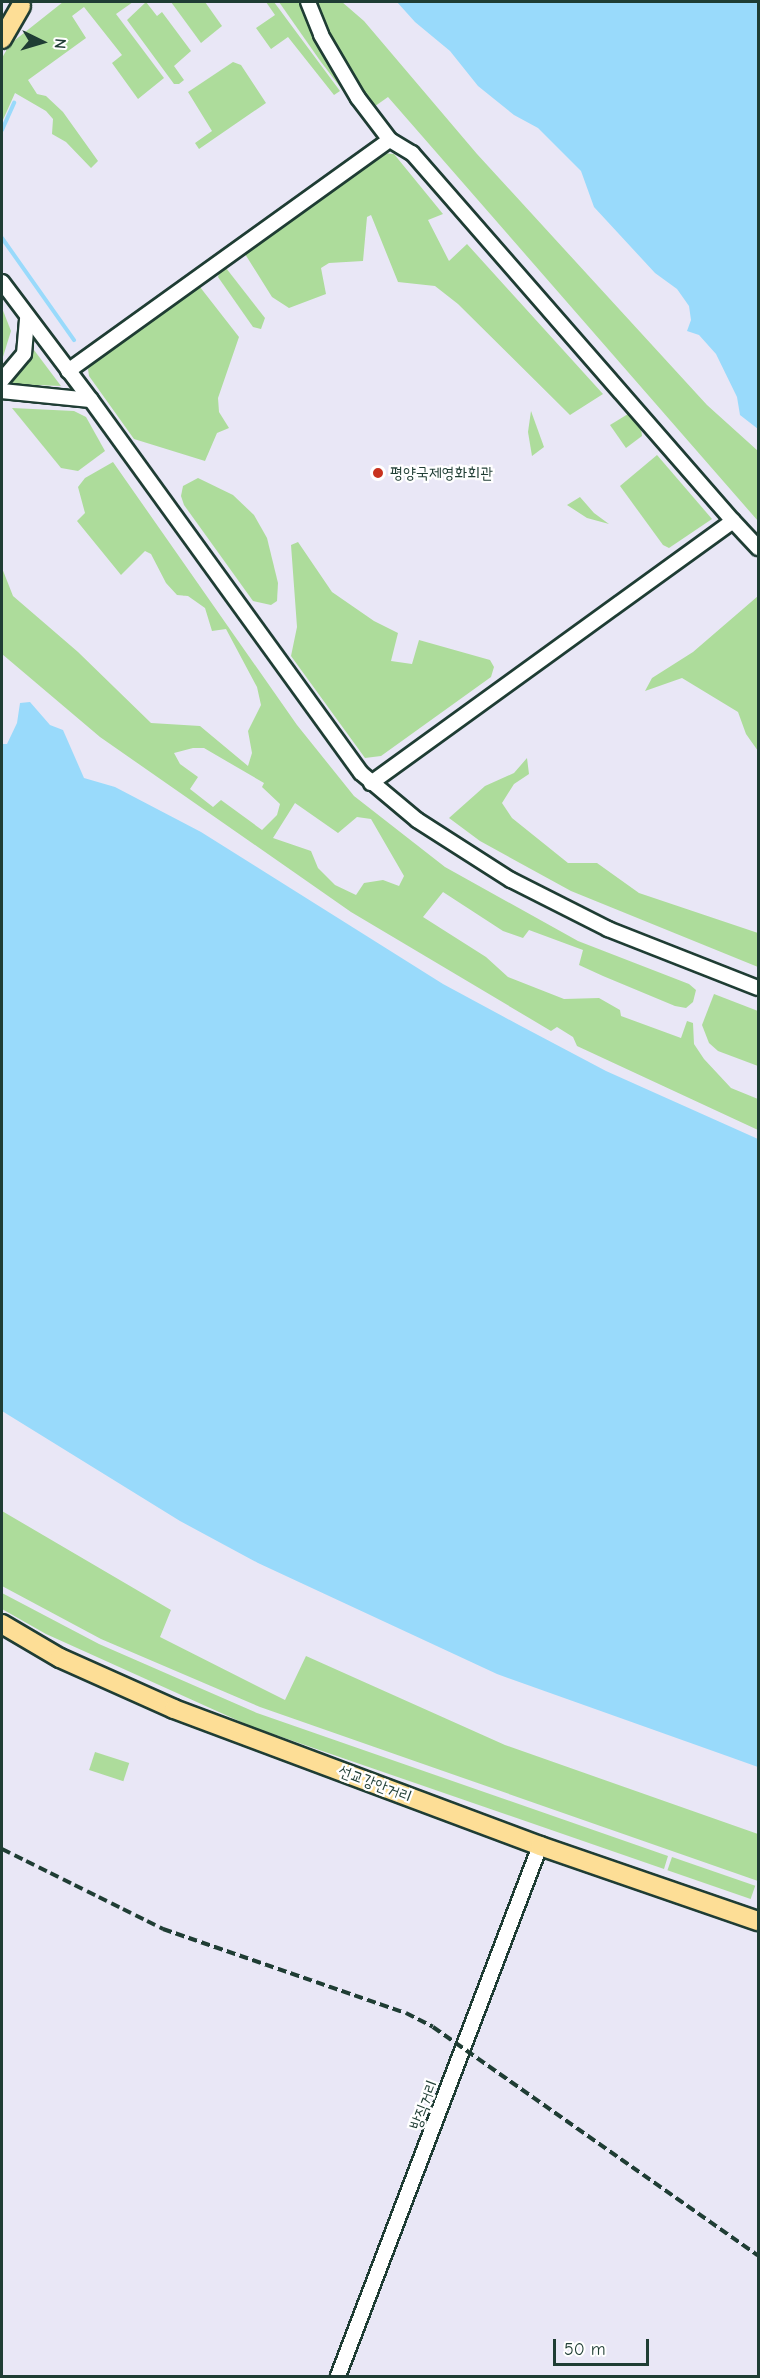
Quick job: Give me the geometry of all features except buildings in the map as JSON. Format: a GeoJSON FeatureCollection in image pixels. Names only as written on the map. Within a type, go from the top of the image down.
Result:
{"type":"FeatureCollection","features":[{"type":"Feature","properties":{"kind":"main road"},"geometry":{"type":"LineString","coordinates":[[2,21],[24,4]]}},
{"type":"Feature","properties":{"kind":"main road"},"geometry":{"type":"LineString","coordinates":[[2,39],[24,4]]}},
{"type":"Feature","properties":{"kind":"main road","name":"선교강안거리"},"geometry":{"type":"LineString","coordinates":[[2,1624],[60,1658],[174,1709],[540,1846],[759,1921]]}},
{"type":"Feature","properties":{"kind":"street"},"geometry":{"type":"LineString","coordinates":[[308,2],[321,35],[358,98],[390,140],[412,153],[759,548]]}},
{"type":"Feature","properties":{"kind":"street"},"geometry":{"type":"LineString","coordinates":[[68,371],[236,254],[390,140]]}},
{"type":"Feature","properties":{"kind":"street"},"geometry":{"type":"LineString","coordinates":[[2,282],[91,400],[353,764],[371,783],[438,834],[529,890],[608,929],[759,988]]}},
{"type":"Feature","properties":{"kind":"street"},"geometry":{"type":"LineString","coordinates":[[2,380],[24,354],[27,318]]}},
{"type":"Feature","properties":{"kind":"street"},"geometry":{"type":"LineString","coordinates":[[2,391],[91,400]]}},
{"type":"Feature","properties":{"kind":"street"},"geometry":{"type":"LineString","coordinates":[[371,783],[733,521]]}},
{"type":"Feature","properties":{"kind":"street","name":"방직거리"},"geometry":{"type":"LineString","coordinates":[[338,2376],[540,1846]]}},
{"type":"Feature","properties":{"kind":"green space"},"geometry":{"type":"Polygon","coordinates":[[[63,2],[133,2],[116,14],[164,78],[138,99],[112,63],[122,55],[84,7],[72,16],[86,38],[28,80],[37,94],[46,96],[63,112],[98,161],[91,168],[66,142],[52,134],[53,119],[46,111],[15,93],[2,122],[2,58],[10,44],[63,2]]]}},
{"type":"Feature","properties":{"kind":"green space"},"geometry":{"type":"Polygon","coordinates":[[[146,2],[157,16],[162,12],[191,51],[174,66],[184,80],[179,84],[174,84],[127,20],[146,2]]]}},
{"type":"Feature","properties":{"kind":"green space"},"geometry":{"type":"Polygon","coordinates":[[[171,2],[205,2],[222,26],[201,43],[171,2]]]}},
{"type":"Feature","properties":{"kind":"green space"},"geometry":{"type":"Polygon","coordinates":[[[266,2],[274,2],[340,91],[334,95],[288,37],[271,49],[256,28],[275,15],[266,2]]]}},
{"type":"Feature","properties":{"kind":"green space"},"geometry":{"type":"Polygon","coordinates":[[[279,2],[301,2],[344,92],[321,62],[279,2]]]}},
{"type":"Feature","properties":{"kind":"green space"},"geometry":{"type":"Polygon","coordinates":[[[313,2],[342,2],[364,21],[477,154],[707,405],[758,451],[758,521],[388,97],[371,109],[313,2]]]}},
{"type":"Feature","properties":{"kind":"green space"},"geometry":{"type":"Polygon","coordinates":[[[233,62],[241,65],[266,103],[199,149],[195,143],[212,131],[188,92],[233,62]]]}},
{"type":"Feature","properties":{"kind":"green space"},"geometry":{"type":"Polygon","coordinates":[[[383,153],[394,154],[443,214],[428,220],[449,261],[467,244],[603,394],[570,415],[458,304],[435,286],[398,282],[371,215],[367,217],[363,261],[329,263],[321,268],[326,294],[289,308],[272,297],[245,254],[383,153]]]}},
{"type":"Feature","properties":{"kind":"green space"},"geometry":{"type":"Polygon","coordinates":[[[226,268],[265,318],[261,329],[253,327],[218,277],[220,270],[226,268]]]}},
{"type":"Feature","properties":{"kind":"green space"},"geometry":{"type":"Polygon","coordinates":[[[200,287],[239,337],[218,398],[219,412],[229,428],[217,433],[205,461],[134,439],[89,376],[88,369],[102,353],[194,288],[200,287]]]}},
{"type":"Feature","properties":{"kind":"green space"},"geometry":{"type":"Polygon","coordinates":[[[2,308],[11,331],[2,360],[2,308]]]}},
{"type":"Feature","properties":{"kind":"green space"},"geometry":{"type":"Polygon","coordinates":[[[34,350],[61,386],[11,384],[34,350]]]}},
{"type":"Feature","properties":{"kind":"green space"},"geometry":{"type":"Polygon","coordinates":[[[12,408],[74,411],[86,417],[105,451],[78,471],[61,468],[12,408]]]}},
{"type":"Feature","properties":{"kind":"green space"},"geometry":{"type":"Polygon","coordinates":[[[531,411],[544,447],[532,456],[528,432],[531,411]]]}},
{"type":"Feature","properties":{"kind":"green space"},"geometry":{"type":"Polygon","coordinates":[[[628,414],[640,421],[642,436],[626,448],[610,425],[628,414]]]}},
{"type":"Feature","properties":{"kind":"green space"},"geometry":{"type":"Polygon","coordinates":[[[657,455],[712,519],[669,548],[663,545],[620,486],[657,455]]]}},
{"type":"Feature","properties":{"kind":"green space"},"geometry":{"type":"Polygon","coordinates":[[[113,462],[297,725],[354,796],[445,867],[578,941],[689,984],[696,990],[693,1002],[686,1008],[675,1006],[603,976],[579,965],[583,950],[529,930],[523,938],[503,931],[443,892],[423,917],[486,957],[508,977],[564,999],[599,998],[620,1010],[621,1016],[681,1038],[687,1021],[693,1023],[694,1044],[704,1059],[731,1088],[758,1099],[758,1130],[577,1046],[573,1037],[557,1027],[551,1031],[351,912],[100,737],[2,654],[2,568],[13,596],[78,652],[151,723],[200,726],[248,766],[252,753],[248,731],[261,705],[257,687],[226,629],[212,631],[205,608],[188,596],[177,595],[166,583],[151,554],[145,551],[121,575],[77,521],[85,513],[78,487],[85,478],[113,462]],[[193,748],[174,753],[180,764],[198,777],[190,789],[213,807],[221,800],[262,830],[277,815],[280,804],[262,787],[264,783],[204,748],[193,748]],[[295,803],[273,838],[311,851],[318,868],[335,885],[356,895],[364,883],[383,880],[399,886],[404,876],[371,819],[357,817],[338,833],[295,803]]]}},
{"type":"Feature","properties":{"kind":"green space"},"geometry":{"type":"Polygon","coordinates":[[[198,478],[233,495],[254,515],[267,538],[278,583],[277,601],[271,605],[253,601],[184,505],[181,496],[183,486],[198,478]]]}},
{"type":"Feature","properties":{"kind":"green space"},"geometry":{"type":"Polygon","coordinates":[[[580,497],[594,513],[609,524],[587,518],[567,505],[580,497]]]}},
{"type":"Feature","properties":{"kind":"green space"},"geometry":{"type":"Polygon","coordinates":[[[298,542],[332,592],[374,621],[398,633],[391,661],[412,664],[419,640],[490,660],[494,667],[491,677],[381,756],[365,758],[291,656],[297,627],[291,545],[298,542]]]}},
{"type":"Feature","properties":{"kind":"green space"},"geometry":{"type":"Polygon","coordinates":[[[758,596],[758,751],[746,734],[738,712],[682,678],[645,691],[652,678],[693,652],[758,596]]]}},
{"type":"Feature","properties":{"kind":"green space"},"geometry":{"type":"Polygon","coordinates":[[[527,758],[529,774],[514,784],[502,803],[512,818],[568,863],[597,863],[639,893],[758,933],[758,967],[571,891],[480,841],[449,818],[485,786],[514,773],[527,758]]]}},
{"type":"Feature","properties":{"kind":"green space"},"geometry":{"type":"Polygon","coordinates":[[[714,994],[758,1011],[758,1066],[718,1051],[709,1043],[702,1025],[714,994]]]}},
{"type":"Feature","properties":{"kind":"green space"},"geometry":{"type":"Polygon","coordinates":[[[2,1511],[171,1610],[160,1637],[285,1700],[306,1656],[505,1745],[758,1834],[758,1881],[260,1707],[101,1639],[2,1586],[2,1511]]]}},
{"type":"Feature","properties":{"kind":"green space"},"geometry":{"type":"Polygon","coordinates":[[[2,1593],[99,1644],[257,1713],[668,1856],[664,1869],[250,1726],[46,1634],[2,1609],[2,1593]]]}},
{"type":"Feature","properties":{"kind":"green space"},"geometry":{"type":"Polygon","coordinates":[[[95,1752],[129,1763],[123,1781],[89,1770],[95,1752]]]}},
{"type":"Feature","properties":{"kind":"green space"},"geometry":{"type":"Polygon","coordinates":[[[672,1857],[755,1886],[751,1899],[667,1870],[672,1857]]]}},
{"type":"Feature","properties":{"kind":"water"},"geometry":{"type":"Polygon","coordinates":[[[397,2],[758,2],[758,429],[740,415],[737,397],[716,354],[699,335],[687,331],[691,320],[689,306],[677,289],[655,273],[594,207],[581,171],[538,128],[514,115],[478,86],[450,51],[415,22],[397,2]]]}},
{"type":"Feature","properties":{"kind":"water"},"geometry":{"type":"Polygon","coordinates":[[[30,702],[50,725],[63,730],[84,778],[115,787],[201,832],[443,984],[519,1025],[606,1071],[758,1139],[758,1767],[497,1674],[258,1563],[180,1521],[2,1411],[2,744],[7,744],[17,723],[20,703],[30,702]]]}},
{"type":"Feature","properties":{"kind":"waterway"},"geometry":{"type":"LineString","coordinates":[[2,130],[14,103]]}},
{"type":"Feature","properties":{"kind":"waterway"},"geometry":{"type":"LineString","coordinates":[[2,238],[74,340]]}},
{"type":"Feature","properties":{"kind":"railway"},"geometry":{"type":"LineString","coordinates":[[2,1849],[163,1929],[406,2013],[433,2027],[758,2255]]}},
{"type":"Feature","properties":{"kind":"place","name":"평양국제영화회관"},"geometry":{"type":"Point","coordinates":[378,473]}}]}
